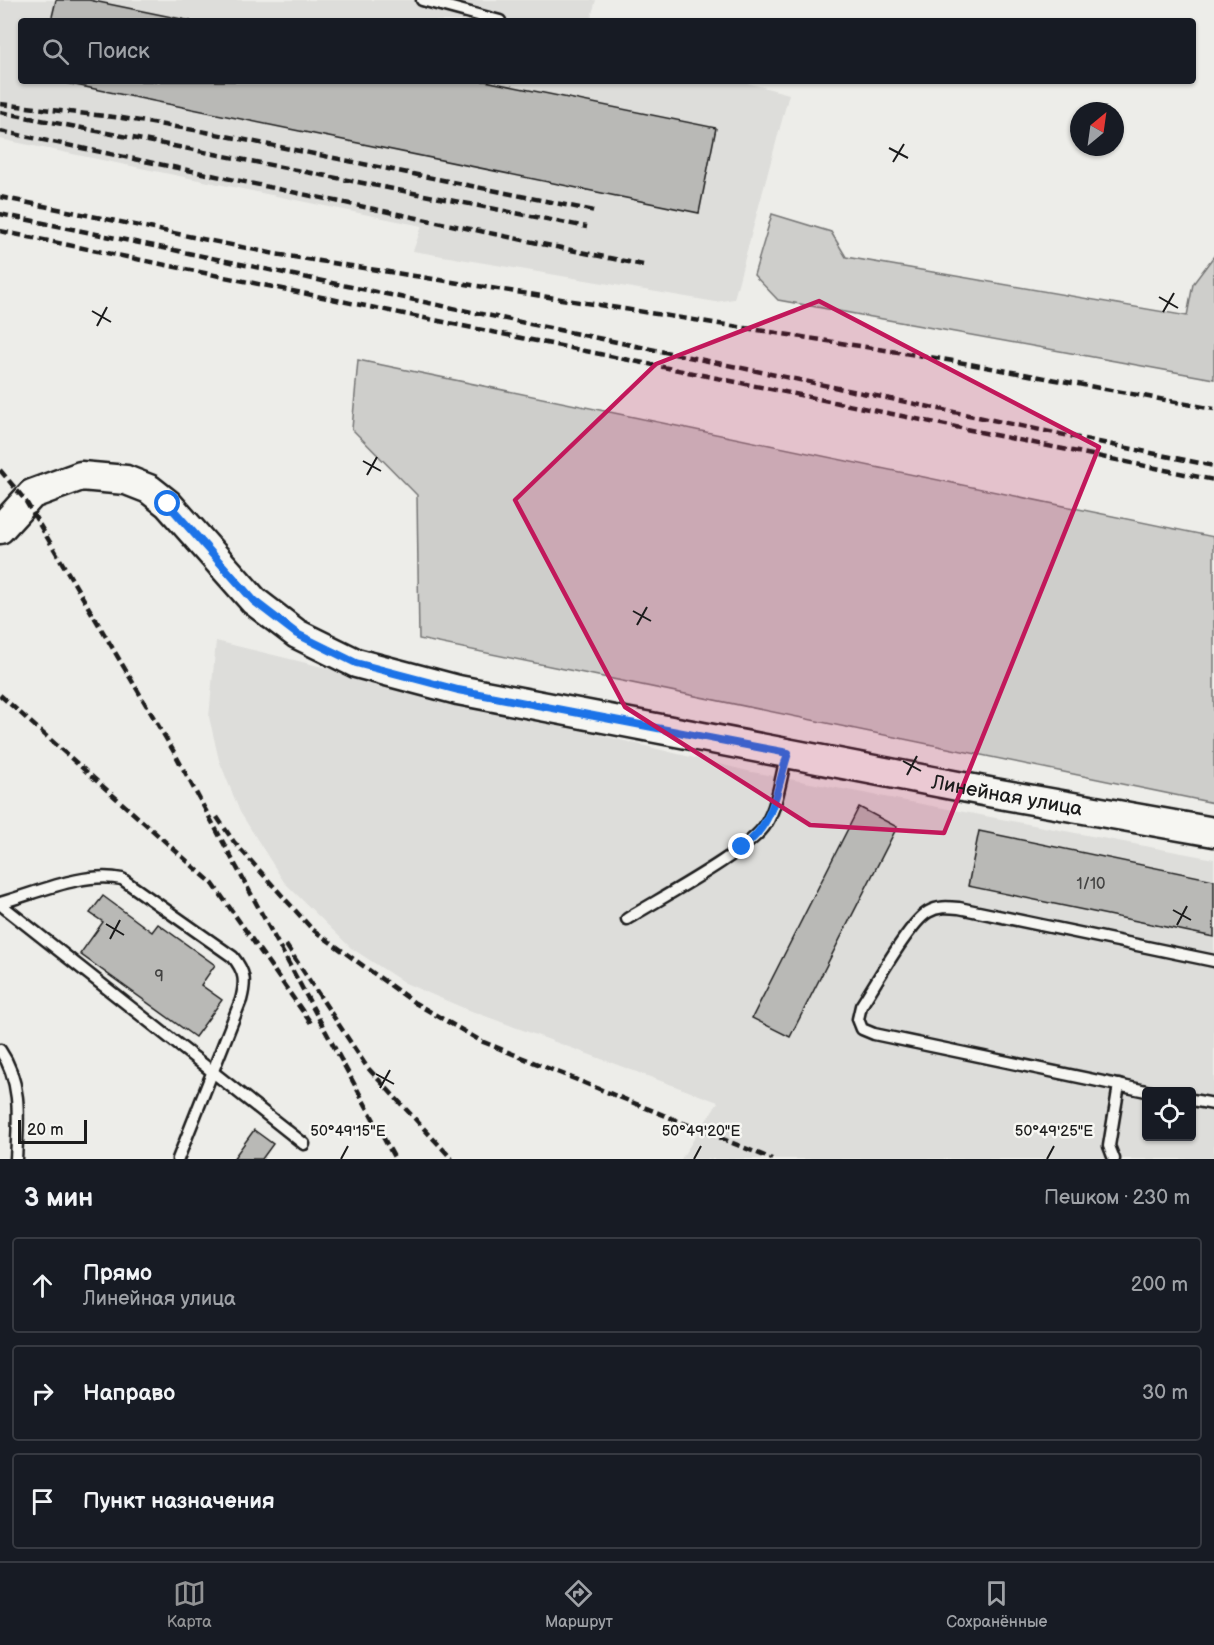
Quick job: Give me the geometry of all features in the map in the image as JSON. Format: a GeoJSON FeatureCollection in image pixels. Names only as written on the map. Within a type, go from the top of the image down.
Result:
{"type":"FeatureCollection","features":[{"type":"Feature","properties":{"kind":"street","name":"Линейная улица"},"geometry":{"type":"LineString","coordinates":[[0,529],[32,494],[81,476],[126,480],[150,489],[168,504],[254,601],[297,634],[348,659],[458,690],[1214,832]]}},
{"type":"Feature","properties":{"kind":"lane"},"geometry":{"type":"LineString","coordinates":[[422,0],[489,18]]}},
{"type":"Feature","properties":{"kind":"lane"},"geometry":{"type":"LineString","coordinates":[[627,919],[742,847],[760,832],[768,822],[788,753]]}},
{"type":"Feature","properties":{"kind":"lane"},"geometry":{"type":"LineString","coordinates":[[0,904],[89,878],[106,876],[122,879],[233,957],[243,970],[246,984],[178,1159]]}},
{"type":"Feature","properties":{"kind":"lane"},"geometry":{"type":"LineString","coordinates":[[0,904],[304,1144]]}},
{"type":"Feature","properties":{"kind":"lane"},"geometry":{"type":"LineString","coordinates":[[1142,1090],[874,1034],[862,1029],[858,1019],[861,1006],[915,925],[927,912],[941,907],[959,908],[1214,961]]}},
{"type":"Feature","properties":{"kind":"lane"},"geometry":{"type":"LineString","coordinates":[[0,1050],[8,1062],[17,1090],[16,1159]]}},
{"type":"Feature","properties":{"kind":"lane"},"geometry":{"type":"LineString","coordinates":[[1114,1159],[1109,1146],[1119,1085]]}},
{"type":"Feature","properties":{"kind":"lane"},"geometry":{"type":"LineString","coordinates":[[1196,1101],[1214,1104]]}},
{"type":"Feature","properties":{"kind":"highlighted area"},"geometry":{"type":"Polygon","coordinates":[[[819,301],[1099,447],[944,833],[810,825],[625,707],[515,500],[656,364],[819,301]]]}},
{"type":"Feature","properties":{"kind":"shaded area"},"geometry":{"type":"Polygon","coordinates":[[[0,0],[596,0],[591,18],[18,18],[18,84],[751,84],[789,94],[734,299],[716,302],[413,251],[422,226],[0,139],[0,0]]]}},
{"type":"Feature","properties":{"kind":"shaded area"},"geometry":{"type":"Polygon","coordinates":[[[772,214],[831,232],[846,257],[1187,316],[1193,284],[1214,256],[1214,379],[778,300],[754,275],[772,214]]]}},
{"type":"Feature","properties":{"kind":"shaded area"},"geometry":{"type":"Polygon","coordinates":[[[358,360],[1214,537],[1214,803],[419,639],[417,495],[352,429],[358,360]]]}},
{"type":"Feature","properties":{"kind":"shaded area"},"geometry":{"type":"Polygon","coordinates":[[[216,641],[752,772],[1214,859],[1214,1159],[681,1159],[718,1102],[466,1009],[405,983],[351,948],[284,882],[240,812],[219,760],[209,717],[216,641]]]}},
{"type":"Feature","properties":{"kind":"building"},"geometry":{"type":"Polygon","coordinates":[[[56,0],[89,0],[176,18],[52,18],[56,0]]]}},
{"type":"Feature","properties":{"kind":"building"},"geometry":{"type":"Polygon","coordinates":[[[71,84],[500,84],[716,128],[699,213],[71,84]]]}},
{"type":"Feature","properties":{"kind":"building"},"geometry":{"type":"Polygon","coordinates":[[[859,807],[897,827],[790,1037],[752,1018],[859,807]]]}},
{"type":"Feature","properties":{"kind":"building"},"geometry":{"type":"Polygon","coordinates":[[[979,831],[1214,880],[1214,937],[968,886],[979,831]]]}},
{"type":"Feature","properties":{"kind":"building"},"geometry":{"type":"Polygon","coordinates":[[[103,896],[152,932],[158,924],[215,965],[201,985],[222,1000],[195,1037],[80,954],[103,922],[90,913],[103,896]]]}},
{"type":"Feature","properties":{"kind":"building"},"geometry":{"type":"Polygon","coordinates":[[[254,1130],[273,1144],[262,1159],[233,1159],[254,1130]]]}},
{"type":"Feature","properties":{"kind":"railway"},"geometry":{"type":"LineString","coordinates":[[0,104],[122,118],[206,132],[595,211]]}},
{"type":"Feature","properties":{"kind":"railway"},"geometry":{"type":"LineString","coordinates":[[0,112],[587,227]]}},
{"type":"Feature","properties":{"kind":"railway"},"geometry":{"type":"LineString","coordinates":[[0,131],[643,265]]}},
{"type":"Feature","properties":{"kind":"railway"},"geometry":{"type":"LineString","coordinates":[[0,197],[275,254],[942,359],[1214,409]]}},
{"type":"Feature","properties":{"kind":"railway"},"geometry":{"type":"LineString","coordinates":[[0,214],[1214,466]]}},
{"type":"Feature","properties":{"kind":"railway"},"geometry":{"type":"LineString","coordinates":[[0,231],[1214,480]]}},
{"type":"Feature","properties":{"kind":"railway"},"geometry":{"type":"LineString","coordinates":[[0,470],[25,500],[174,752],[395,1159]]}},
{"type":"Feature","properties":{"kind":"railway"},"geometry":{"type":"LineString","coordinates":[[0,695],[213,884],[313,1026]]}},
{"type":"Feature","properties":{"kind":"railway"},"geometry":{"type":"LineString","coordinates":[[217,817],[234,842],[312,929],[415,1003],[481,1041],[772,1159]]}},
{"type":"Feature","properties":{"kind":"railway"},"geometry":{"type":"LineString","coordinates":[[286,945],[367,1067],[452,1159]]}},
{"type":"Feature","properties":{"kind":"route"},"geometry":{"type":"LineString","coordinates":[[168,504],[254,601],[297,634],[356,663],[458,690],[788,753],[768,822],[752,840],[742,847]]}}]}
